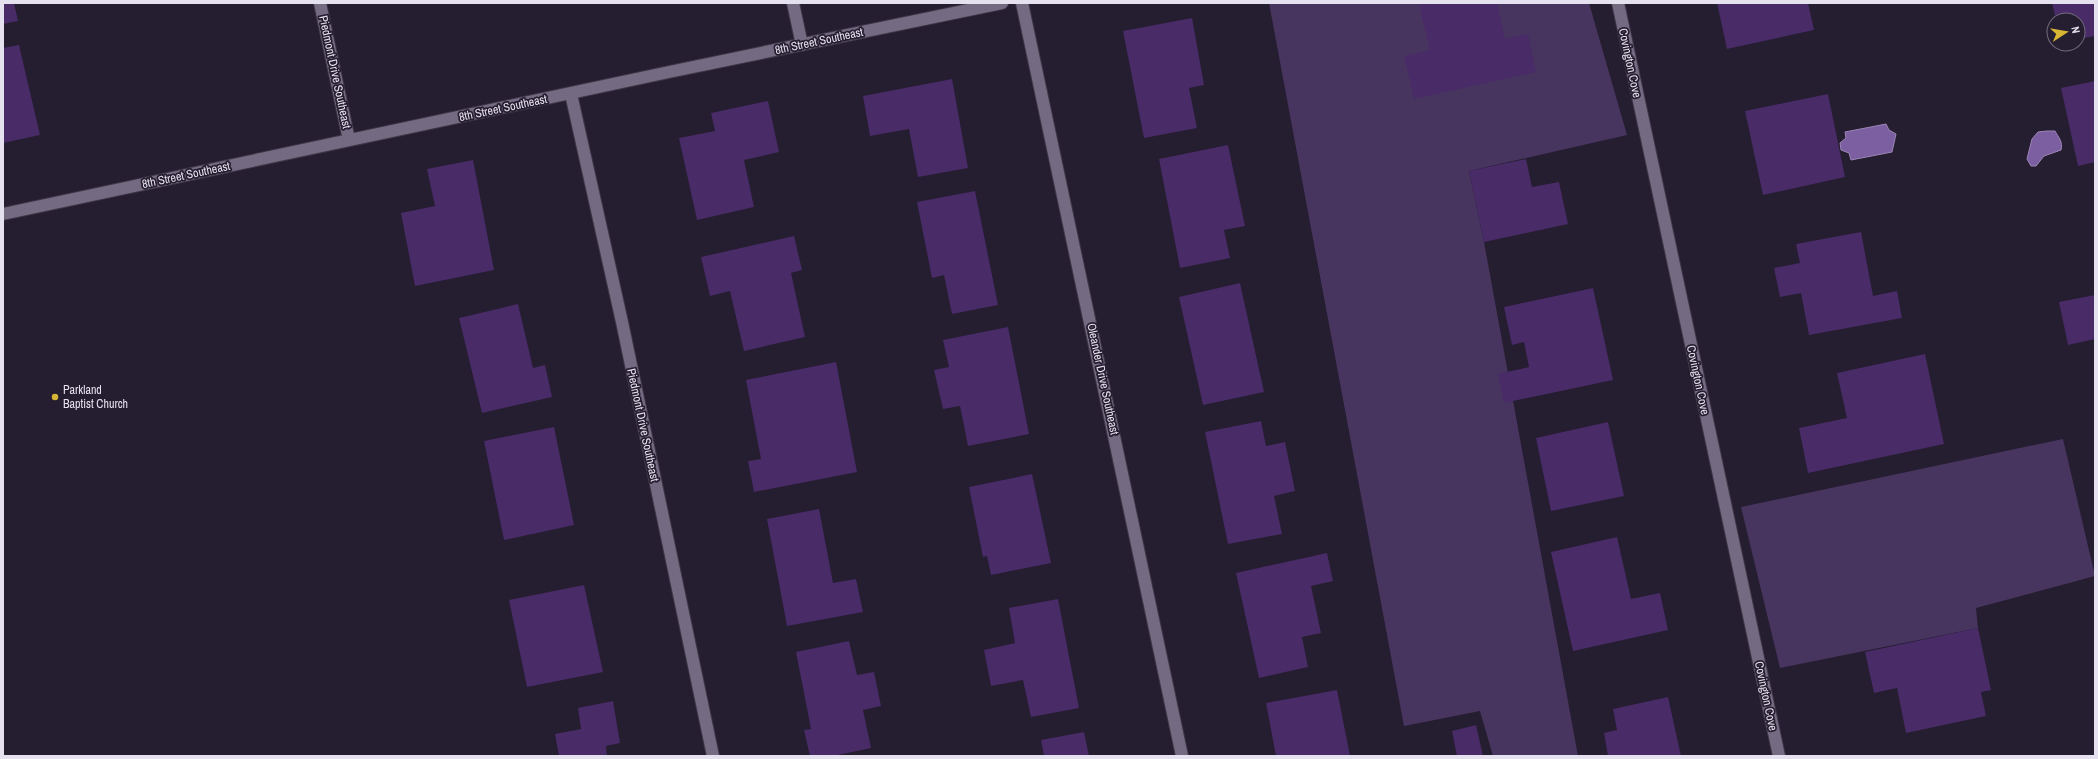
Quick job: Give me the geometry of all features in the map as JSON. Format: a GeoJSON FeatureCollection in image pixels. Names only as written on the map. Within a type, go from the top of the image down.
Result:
{"type":"FeatureCollection","features":[{"type":"Feature","properties":{"kind":"street","name":"Piedmont Drive Southeast"},"geometry":{"type":"LineString","coordinates":[[320,3],[349,140]]}},
{"type":"Feature","properties":{"kind":"street"},"geometry":{"type":"LineString","coordinates":[[793,3],[802,45]]}},
{"type":"Feature","properties":{"kind":"street","name":"8th Street Southeast"},"geometry":{"type":"LineString","coordinates":[[3,214],[571,94],[668,72],[1002,3]]}},
{"type":"Feature","properties":{"kind":"street","name":"Oleander Drive Southeast"},"geometry":{"type":"LineString","coordinates":[[1022,3],[1182,756]]}},
{"type":"Feature","properties":{"kind":"street","name":"Covington Cove"},"geometry":{"type":"LineString","coordinates":[[1618,3],[1779,756]]}},
{"type":"Feature","properties":{"kind":"street","name":"Piedmont Drive Southeast"},"geometry":{"type":"LineString","coordinates":[[571,94],[623,330],[713,756]]}},
{"type":"Feature","properties":{"kind":"shaded area"},"geometry":{"type":"Polygon","coordinates":[[[1269,3],[1589,3],[1627,135],[1469,171],[1484,242],[1578,756],[1493,756],[1480,711],[1404,726],[1269,3]]]}},
{"type":"Feature","properties":{"kind":"shaded area"},"geometry":{"type":"Polygon","coordinates":[[[1886,124],[1889,130],[1896,134],[1892,152],[1851,160],[1849,153],[1841,150],[1840,143],[1846,138],[1845,132],[1886,124]]]}},
{"type":"Feature","properties":{"kind":"shaded area"},"geometry":{"type":"Polygon","coordinates":[[[2055,131],[2061,142],[2061,150],[2044,156],[2036,166],[2031,166],[2027,159],[2032,139],[2038,132],[2055,131]]]}},
{"type":"Feature","properties":{"kind":"shaded area"},"geometry":{"type":"Polygon","coordinates":[[[2063,439],[2095,576],[1976,608],[1978,628],[1780,668],[1741,507],[2063,439]]]}},
{"type":"Feature","properties":{"kind":"building"},"geometry":{"type":"Polygon","coordinates":[[[3,3],[14,3],[18,21],[3,24],[3,3]]]}},
{"type":"Feature","properties":{"kind":"building"},"geometry":{"type":"Polygon","coordinates":[[[1427,3],[1497,3],[1505,39],[1528,34],[1536,72],[1414,99],[1404,56],[1430,50],[1419,5],[1427,3]]]}},
{"type":"Feature","properties":{"kind":"building"},"geometry":{"type":"Polygon","coordinates":[[[1717,3],[1808,3],[1814,30],[1727,49],[1717,3]]]}},
{"type":"Feature","properties":{"kind":"building"},"geometry":{"type":"Polygon","coordinates":[[[2052,3],[2095,3],[2095,36],[2086,38],[2086,12],[2054,12],[2052,3]]]}},
{"type":"Feature","properties":{"kind":"building"},"geometry":{"type":"Polygon","coordinates":[[[1192,18],[1204,85],[1189,88],[1197,128],[1144,138],[1123,31],[1192,18]]]}},
{"type":"Feature","properties":{"kind":"building"},"geometry":{"type":"Polygon","coordinates":[[[19,45],[40,135],[3,143],[3,48],[19,45]]]}},
{"type":"Feature","properties":{"kind":"building"},"geometry":{"type":"Polygon","coordinates":[[[952,79],[968,168],[918,177],[909,129],[870,136],[863,96],[952,79]]]}},
{"type":"Feature","properties":{"kind":"building"},"geometry":{"type":"Polygon","coordinates":[[[2095,81],[2095,162],[2078,166],[2061,88],[2095,81]]]}},
{"type":"Feature","properties":{"kind":"building"},"geometry":{"type":"Polygon","coordinates":[[[1828,94],[1845,177],[1763,195],[1745,111],[1828,94]]]}},
{"type":"Feature","properties":{"kind":"building"},"geometry":{"type":"Polygon","coordinates":[[[768,101],[779,152],[744,160],[754,207],[697,220],[679,138],[715,131],[711,113],[768,101]]]}},
{"type":"Feature","properties":{"kind":"building"},"geometry":{"type":"Polygon","coordinates":[[[1228,145],[1245,226],[1224,230],[1230,258],[1180,268],[1159,159],[1228,145]]]}},
{"type":"Feature","properties":{"kind":"building"},"geometry":{"type":"Polygon","coordinates":[[[1526,159],[1532,187],[1559,182],[1568,224],[1484,242],[1469,171],[1526,159]]]}},
{"type":"Feature","properties":{"kind":"building"},"geometry":{"type":"Polygon","coordinates":[[[473,160],[494,270],[415,286],[401,213],[435,206],[427,169],[473,160]]]}},
{"type":"Feature","properties":{"kind":"building"},"geometry":{"type":"Polygon","coordinates":[[[975,191],[998,305],[952,314],[944,275],[932,278],[917,202],[975,191]]]}},
{"type":"Feature","properties":{"kind":"building"},"geometry":{"type":"Polygon","coordinates":[[[1861,232],[1873,296],[1897,291],[1902,318],[1809,335],[1801,293],[1780,297],[1774,268],[1800,263],[1796,244],[1861,232]]]}},
{"type":"Feature","properties":{"kind":"building"},"geometry":{"type":"Polygon","coordinates":[[[794,236],[802,270],[791,273],[805,337],[744,351],[730,291],[710,296],[701,257],[794,236]]]}},
{"type":"Feature","properties":{"kind":"building"},"geometry":{"type":"Polygon","coordinates":[[[1240,283],[1264,392],[1203,405],[1179,297],[1240,283]]]}},
{"type":"Feature","properties":{"kind":"building"},"geometry":{"type":"Polygon","coordinates":[[[1593,288],[1613,380],[1504,403],[1498,374],[1529,367],[1524,342],[1512,345],[1504,307],[1593,288]]]}},
{"type":"Feature","properties":{"kind":"building"},"geometry":{"type":"Polygon","coordinates":[[[2095,295],[2095,339],[2068,345],[2059,302],[2095,295]]]}},
{"type":"Feature","properties":{"kind":"building"},"geometry":{"type":"Polygon","coordinates":[[[518,304],[533,368],[545,365],[552,397],[482,413],[459,318],[518,304]]]}},
{"type":"Feature","properties":{"kind":"building"},"geometry":{"type":"Polygon","coordinates":[[[1008,327],[1029,434],[968,446],[960,406],[943,409],[934,370],[949,367],[943,340],[1008,327]]]}},
{"type":"Feature","properties":{"kind":"building"},"geometry":{"type":"Polygon","coordinates":[[[1925,354],[1944,444],[1808,473],[1799,428],[1847,418],[1837,373],[1925,354]]]}},
{"type":"Feature","properties":{"kind":"building"},"geometry":{"type":"Polygon","coordinates":[[[836,362],[857,472],[754,492],[748,461],[761,459],[746,380],[836,362]]]}},
{"type":"Feature","properties":{"kind":"building"},"geometry":{"type":"Polygon","coordinates":[[[1261,421],[1266,446],[1285,442],[1295,491],[1274,496],[1282,534],[1228,544],[1205,432],[1261,421]]]}},
{"type":"Feature","properties":{"kind":"building"},"geometry":{"type":"Polygon","coordinates":[[[1608,422],[1624,496],[1551,511],[1536,438],[1608,422]]]}},
{"type":"Feature","properties":{"kind":"building"},"geometry":{"type":"Polygon","coordinates":[[[554,427],[574,525],[504,540],[484,441],[554,427]]]}},
{"type":"Feature","properties":{"kind":"building"},"geometry":{"type":"Polygon","coordinates":[[[1032,474],[1051,563],[991,575],[987,556],[983,557],[969,487],[1032,474]]]}},
{"type":"Feature","properties":{"kind":"building"},"geometry":{"type":"Polygon","coordinates":[[[819,509],[833,583],[856,579],[863,612],[787,626],[767,519],[819,509]]]}},
{"type":"Feature","properties":{"kind":"building"},"geometry":{"type":"Polygon","coordinates":[[[1617,537],[1631,599],[1660,593],[1668,630],[1573,651],[1551,552],[1617,537]]]}},
{"type":"Feature","properties":{"kind":"building"},"geometry":{"type":"Polygon","coordinates":[[[1327,553],[1333,581],[1311,586],[1321,633],[1302,637],[1308,667],[1259,678],[1236,573],[1327,553]]]}},
{"type":"Feature","properties":{"kind":"building"},"geometry":{"type":"Polygon","coordinates":[[[584,585],[603,672],[527,687],[509,600],[584,585]]]}},
{"type":"Feature","properties":{"kind":"building"},"geometry":{"type":"Polygon","coordinates":[[[1058,599],[1079,708],[1031,717],[1023,680],[991,686],[984,650],[1015,643],[1009,608],[1058,599]]]}},
{"type":"Feature","properties":{"kind":"building"},"geometry":{"type":"Polygon","coordinates":[[[1978,628],[1991,690],[1981,692],[1986,716],[1906,733],[1897,688],[1874,693],[1865,652],[1978,628]]]}},
{"type":"Feature","properties":{"kind":"building"},"geometry":{"type":"Polygon","coordinates":[[[849,641],[857,675],[874,672],[881,706],[863,710],[871,748],[833,756],[810,756],[804,730],[811,729],[796,652],[849,641]]]}},
{"type":"Feature","properties":{"kind":"building"},"geometry":{"type":"Polygon","coordinates":[[[1337,690],[1350,756],[1276,756],[1266,703],[1337,690]]]}},
{"type":"Feature","properties":{"kind":"building"},"geometry":{"type":"Polygon","coordinates":[[[1668,697],[1681,756],[1608,756],[1604,733],[1617,730],[1613,709],[1668,697]]]}},
{"type":"Feature","properties":{"kind":"building"},"geometry":{"type":"Polygon","coordinates":[[[613,701],[620,743],[606,746],[607,756],[559,756],[555,734],[581,729],[578,708],[613,701]]]}},
{"type":"Feature","properties":{"kind":"building"},"geometry":{"type":"Polygon","coordinates":[[[1476,725],[1483,756],[1457,756],[1452,731],[1476,725]]]}},
{"type":"Feature","properties":{"kind":"building"},"geometry":{"type":"Polygon","coordinates":[[[1084,732],[1089,756],[1044,756],[1041,740],[1084,732]]]}},
{"type":"Feature","properties":{"kind":"place","name":"Parkland Baptist Church"},"geometry":{"type":"Point","coordinates":[55,397]}}]}
